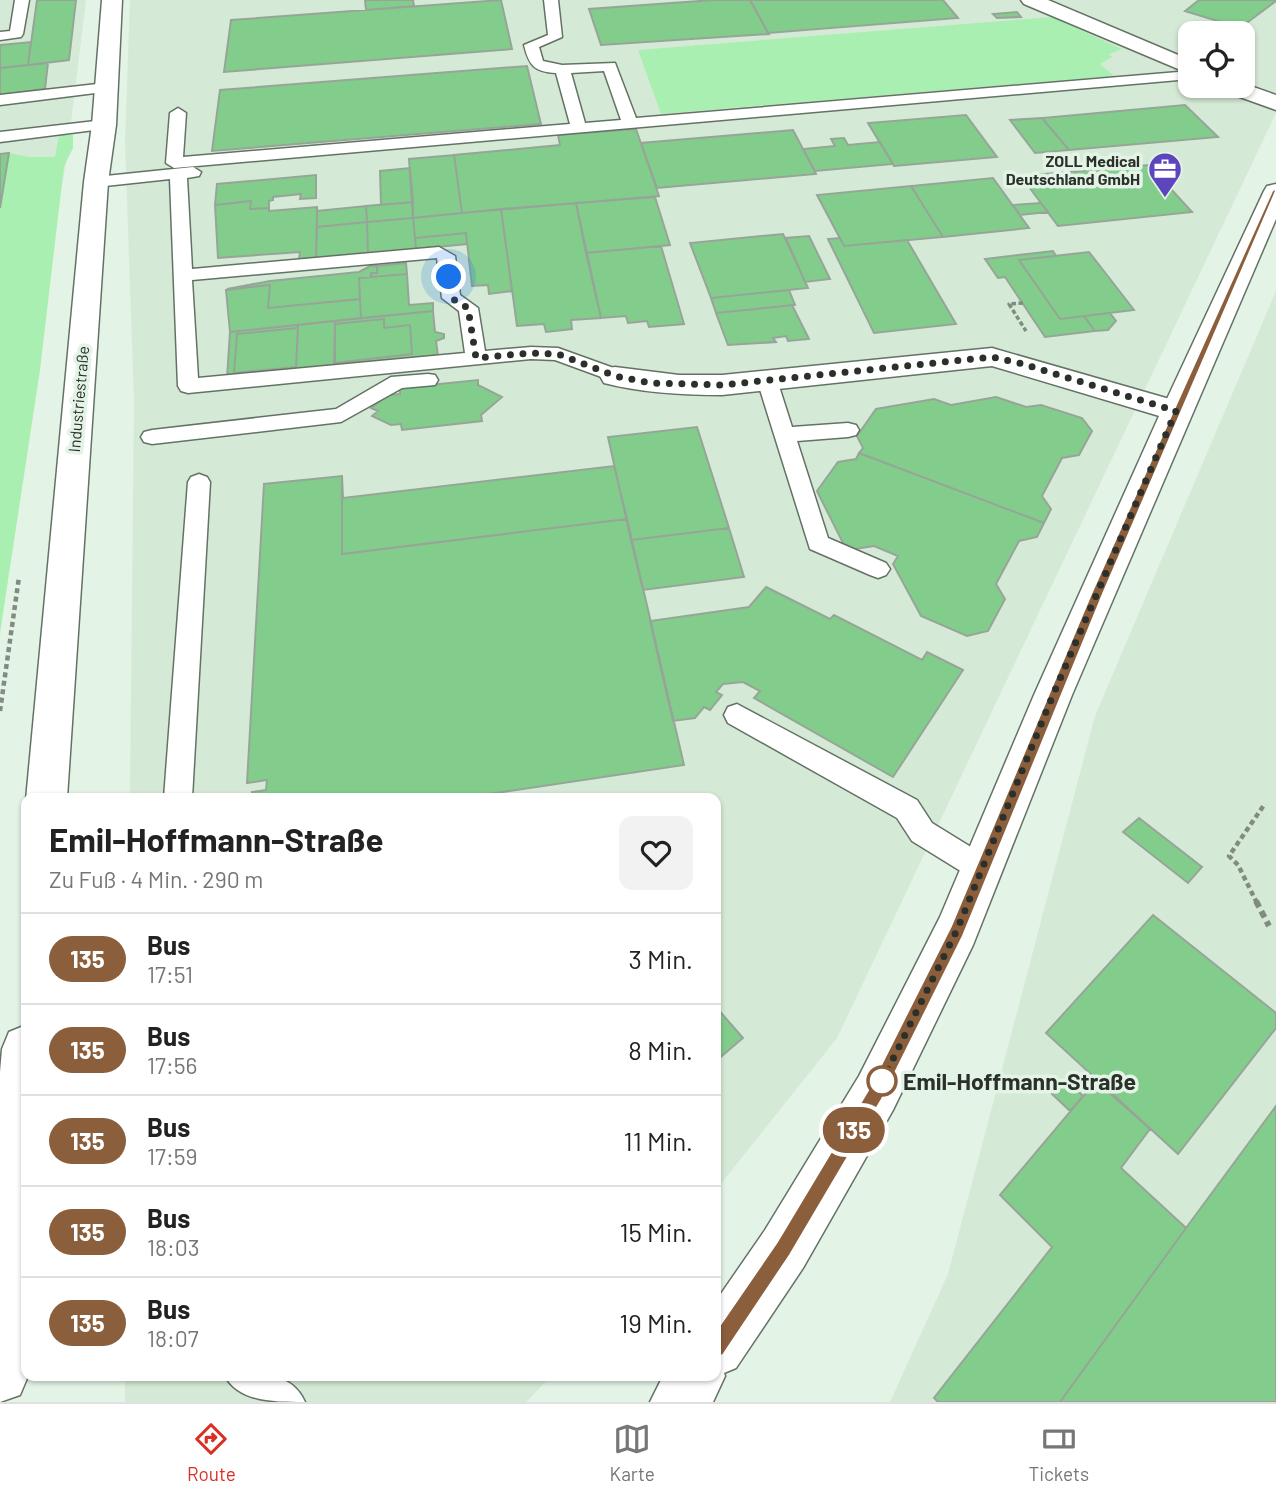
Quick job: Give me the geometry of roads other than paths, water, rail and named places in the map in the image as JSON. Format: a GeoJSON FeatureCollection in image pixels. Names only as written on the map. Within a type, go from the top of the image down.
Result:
{"type":"FeatureCollection","features":[{"type":"Feature","properties":{"kind":"street","name":"Industriestraße"},"geometry":{"type":"LineString","coordinates":[[46,793],[96,182],[104,125],[111,0]]}},
{"type":"Feature","properties":{"kind":"street"},"geometry":{"type":"LineString","coordinates":[[1031,0],[1178,63]]}},
{"type":"Feature","properties":{"kind":"street"},"geometry":{"type":"LineString","coordinates":[[1255,95],[1276,103]]}},
{"type":"Feature","properties":{"kind":"street"},"geometry":{"type":"LineString","coordinates":[[721,1341],[783,1249],[876,1093],[957,930],[1053,695],[1176,411],[1276,191]]}},
{"type":"Feature","properties":{"kind":"street"},"geometry":{"type":"LineString","coordinates":[[615,376],[679,385],[722,385],[992,357],[1176,411]]}},
{"type":"Feature","properties":{"kind":"street"},"geometry":{"type":"LineString","coordinates":[[0,1376],[21,1112]]}},
{"type":"Feature","properties":{"kind":"street"},"geometry":{"type":"LineString","coordinates":[[679,1402],[694,1381]]}},
{"type":"Feature","properties":{"kind":"lane"},"geometry":{"type":"LineString","coordinates":[[551,0],[555,37],[531,45],[536,64],[544,68],[562,69],[610,66],[630,123]]}},
{"type":"Feature","properties":{"kind":"lane"},"geometry":{"type":"LineString","coordinates":[[0,16],[20,7]]}},
{"type":"Feature","properties":{"kind":"lane"},"geometry":{"type":"LineString","coordinates":[[0,36],[16,34],[20,7]]}},
{"type":"Feature","properties":{"kind":"lane"},"geometry":{"type":"LineString","coordinates":[[562,69],[579,128]]}},
{"type":"Feature","properties":{"kind":"lane"},"geometry":{"type":"LineString","coordinates":[[178,113],[173,163],[1178,76]]}},
{"type":"Feature","properties":{"kind":"lane"},"geometry":{"type":"LineString","coordinates":[[0,100],[106,88]]}},
{"type":"Feature","properties":{"kind":"lane"},"geometry":{"type":"LineString","coordinates":[[0,137],[104,125]]}},
{"type":"Feature","properties":{"kind":"lane"},"geometry":{"type":"LineString","coordinates":[[96,182],[523,144]]}},
{"type":"Feature","properties":{"kind":"lane"},"geometry":{"type":"LineString","coordinates":[[178,174],[188,386],[531,353],[558,354],[615,376]]}},
{"type":"Feature","properties":{"kind":"lane"},"geometry":{"type":"LineString","coordinates":[[181,276],[439,252],[446,256],[451,298],[468,308],[476,358]]}},
{"type":"Feature","properties":{"kind":"lane"},"geometry":{"type":"LineString","coordinates":[[152,437],[341,415],[398,382],[583,363]]}},
{"type":"Feature","properties":{"kind":"lane"},"geometry":{"type":"LineString","coordinates":[[767,380],[818,543],[878,569]]}},
{"type":"Feature","properties":{"kind":"lane"},"geometry":{"type":"LineString","coordinates":[[784,435],[848,429]]}},
{"type":"Feature","properties":{"kind":"lane"},"geometry":{"type":"LineString","coordinates":[[178,793],[200,482]]}},
{"type":"Feature","properties":{"kind":"lane"},"geometry":{"type":"LineString","coordinates":[[737,715],[907,809],[922,832],[982,869]]}},
{"type":"Feature","properties":{"kind":"lane"},"geometry":{"type":"LineString","coordinates":[[252,1381],[285,1402]]}},
{"type":"Feature","properties":{"kind":"place","name":"ZOLL Medical Deutschland GmbH"},"geometry":{"type":"Point","coordinates":[1165,199]}},
{"type":"Feature","properties":{"kind":"place","name":"Emil-Hoffmann-Straße"},"geometry":{"type":"Point","coordinates":[882,1081]}}]}
